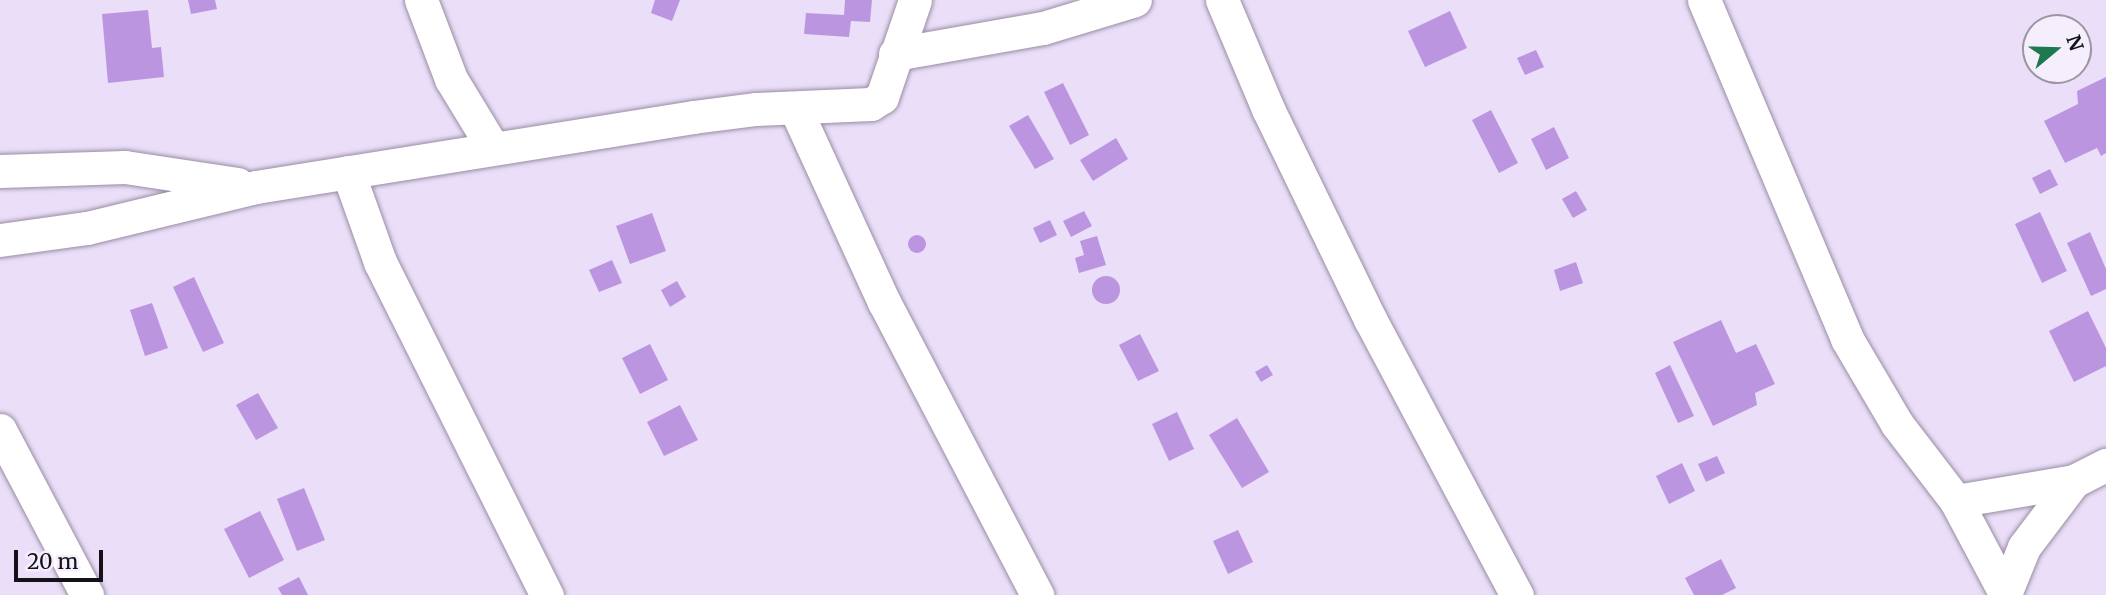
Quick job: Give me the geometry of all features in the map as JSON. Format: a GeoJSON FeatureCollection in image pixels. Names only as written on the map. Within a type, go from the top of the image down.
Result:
{"type":"FeatureCollection","features":[{"type":"Feature","properties":{"kind":"street"},"geometry":{"type":"LineString","coordinates":[[421,0],[451,79],[493,148]]}},
{"type":"Feature","properties":{"kind":"street"},"geometry":{"type":"LineString","coordinates":[[0,240],[87,228],[256,187],[493,148],[756,108],[796,110],[871,104],[882,97],[895,54],[910,24],[915,0]]}},
{"type":"Feature","properties":{"kind":"street"},"geometry":{"type":"LineString","coordinates":[[895,54],[1043,28],[1135,0]]}},
{"type":"Feature","properties":{"kind":"street"},"geometry":{"type":"LineString","coordinates":[[1222,0],[1268,109],[1370,319],[1517,595]]}},
{"type":"Feature","properties":{"kind":"street"},"geometry":{"type":"LineString","coordinates":[[1704,0],[1847,339],[1897,424],[1956,501],[2006,594]]}},
{"type":"Feature","properties":{"kind":"street"},"geometry":{"type":"LineString","coordinates":[[796,110],[884,302],[1037,595]]}},
{"type":"Feature","properties":{"kind":"street"},"geometry":{"type":"LineString","coordinates":[[0,171],[125,167],[256,187]]}},
{"type":"Feature","properties":{"kind":"street"},"geometry":{"type":"LineString","coordinates":[[348,172],[380,262],[547,595]]}},
{"type":"Feature","properties":{"kind":"street"},"geometry":{"type":"LineString","coordinates":[[0,430],[88,595]]}},
{"type":"Feature","properties":{"kind":"street"},"geometry":{"type":"LineString","coordinates":[[1956,501],[2074,481],[2106,465]]}},
{"type":"Feature","properties":{"kind":"street"},"geometry":{"type":"LineString","coordinates":[[2006,594],[2024,547],[2074,481]]}},
{"type":"Feature","properties":{"kind":"building"},"geometry":{"type":"Polygon","coordinates":[[[188,0],[215,0],[217,9],[191,14],[188,0]]]}},
{"type":"Feature","properties":{"kind":"building"},"geometry":{"type":"Polygon","coordinates":[[[655,0],[680,0],[672,21],[651,13],[655,0]]]}},
{"type":"Feature","properties":{"kind":"building"},"geometry":{"type":"Polygon","coordinates":[[[845,0],[872,0],[870,22],[851,21],[849,37],[804,34],[806,13],[844,15],[845,0]]]}},
{"type":"Feature","properties":{"kind":"building"},"geometry":{"type":"Polygon","coordinates":[[[148,10],[152,48],[161,47],[164,77],[108,83],[102,14],[148,10]]]}},
{"type":"Feature","properties":{"kind":"building"},"geometry":{"type":"Polygon","coordinates":[[[1450,11],[1467,48],[1425,67],[1408,31],[1450,11]]]}},
{"type":"Feature","properties":{"kind":"building"},"geometry":{"type":"Polygon","coordinates":[[[1536,50],[1544,67],[1525,75],[1517,58],[1536,50]]]}},
{"type":"Feature","properties":{"kind":"building"},"geometry":{"type":"Polygon","coordinates":[[[2106,77],[2106,153],[2101,156],[2097,148],[2065,163],[2044,121],[2078,104],[2077,91],[2106,77]]]}},
{"type":"Feature","properties":{"kind":"building"},"geometry":{"type":"Polygon","coordinates":[[[1063,83],[1089,135],[1070,145],[1044,92],[1063,83]]]}},
{"type":"Feature","properties":{"kind":"building"},"geometry":{"type":"Polygon","coordinates":[[[1491,110],[1518,163],[1499,173],[1472,120],[1491,110]]]}},
{"type":"Feature","properties":{"kind":"building"},"geometry":{"type":"Polygon","coordinates":[[[1028,115],[1054,159],[1035,169],[1009,126],[1028,115]]]}},
{"type":"Feature","properties":{"kind":"building"},"geometry":{"type":"Polygon","coordinates":[[[1554,127],[1569,158],[1546,170],[1531,139],[1554,127]]]}},
{"type":"Feature","properties":{"kind":"building"},"geometry":{"type":"Polygon","coordinates":[[[1116,138],[1128,159],[1093,181],[1080,160],[1116,138]]]}},
{"type":"Feature","properties":{"kind":"building"},"geometry":{"type":"Polygon","coordinates":[[[2050,169],[2058,185],[2040,194],[2032,178],[2050,169]]]}},
{"type":"Feature","properties":{"kind":"building"},"geometry":{"type":"Polygon","coordinates":[[[1576,191],[1587,210],[1573,218],[1562,199],[1576,191]]]}},
{"type":"Feature","properties":{"kind":"building"},"geometry":{"type":"Polygon","coordinates":[[[1084,211],[1092,226],[1071,237],[1063,221],[1084,211]]]}},
{"type":"Feature","properties":{"kind":"building"},"geometry":{"type":"Polygon","coordinates":[[[2040,212],[2067,271],[2042,283],[2015,224],[2040,212]]]}},
{"type":"Feature","properties":{"kind":"building"},"geometry":{"type":"Polygon","coordinates":[[[652,213],[666,251],[630,264],[616,226],[652,213]]]}},
{"type":"Feature","properties":{"kind":"building"},"geometry":{"type":"Polygon","coordinates":[[[1050,220],[1057,235],[1040,243],[1033,228],[1050,220]]]}},
{"type":"Feature","properties":{"kind":"building"},"geometry":{"type":"Polygon","coordinates":[[[2090,232],[2106,269],[2106,289],[2091,296],[2067,243],[2090,232]]]}},
{"type":"Feature","properties":{"kind":"building"},"geometry":{"type":"Polygon","coordinates":[[[917,235],[923,238],[926,244],[923,250],[917,253],[911,250],[908,244],[911,238],[917,235]]]}},
{"type":"Feature","properties":{"kind":"building"},"geometry":{"type":"Polygon","coordinates":[[[1097,236],[1106,265],[1079,273],[1075,258],[1084,255],[1080,241],[1097,236]]]}},
{"type":"Feature","properties":{"kind":"building"},"geometry":{"type":"Polygon","coordinates":[[[612,260],[622,283],[599,292],[589,270],[612,260]]]}},
{"type":"Feature","properties":{"kind":"building"},"geometry":{"type":"Polygon","coordinates":[[[1576,262],[1583,283],[1560,291],[1554,270],[1576,262]]]}},
{"type":"Feature","properties":{"kind":"building"},"geometry":{"type":"Polygon","coordinates":[[[1106,276],[1116,280],[1120,290],[1116,300],[1106,304],[1096,300],[1092,290],[1096,280],[1106,276]]]}},
{"type":"Feature","properties":{"kind":"building"},"geometry":{"type":"Polygon","coordinates":[[[194,277],[224,343],[203,352],[173,287],[194,277]]]}},
{"type":"Feature","properties":{"kind":"building"},"geometry":{"type":"Polygon","coordinates":[[[677,281],[686,297],[670,307],[661,290],[677,281]]]}},
{"type":"Feature","properties":{"kind":"building"},"geometry":{"type":"Polygon","coordinates":[[[152,303],[168,348],[145,356],[130,310],[152,303]]]}},
{"type":"Feature","properties":{"kind":"building"},"geometry":{"type":"Polygon","coordinates":[[[2088,311],[2106,348],[2106,366],[2074,382],[2049,331],[2088,311]]]}},
{"type":"Feature","properties":{"kind":"building"},"geometry":{"type":"Polygon","coordinates":[[[1721,320],[1736,353],[1756,344],[1775,384],[1755,393],[1757,405],[1713,426],[1673,342],[1721,320]]]}},
{"type":"Feature","properties":{"kind":"building"},"geometry":{"type":"Polygon","coordinates":[[[1140,334],[1159,371],[1138,381],[1119,345],[1140,334]]]}},
{"type":"Feature","properties":{"kind":"building"},"geometry":{"type":"Polygon","coordinates":[[[650,344],[668,380],[640,394],[622,358],[650,344]]]}},
{"type":"Feature","properties":{"kind":"building"},"geometry":{"type":"Polygon","coordinates":[[[1267,365],[1273,375],[1261,382],[1255,372],[1267,365]]]}},
{"type":"Feature","properties":{"kind":"building"},"geometry":{"type":"Polygon","coordinates":[[[1670,365],[1694,416],[1678,423],[1655,373],[1670,365]]]}},
{"type":"Feature","properties":{"kind":"building"},"geometry":{"type":"Polygon","coordinates":[[[258,393],[278,428],[256,440],[236,405],[258,393]]]}},
{"type":"Feature","properties":{"kind":"building"},"geometry":{"type":"Polygon","coordinates":[[[680,405],[698,440],[664,456],[647,422],[680,405]]]}},
{"type":"Feature","properties":{"kind":"building"},"geometry":{"type":"Polygon","coordinates":[[[1177,412],[1194,449],[1169,461],[1152,424],[1177,412]]]}},
{"type":"Feature","properties":{"kind":"building"},"geometry":{"type":"Polygon","coordinates":[[[1237,418],[1269,472],[1242,488],[1209,435],[1237,418]]]}},
{"type":"Feature","properties":{"kind":"building"},"geometry":{"type":"Polygon","coordinates":[[[1717,456],[1725,473],[1706,482],[1698,464],[1717,456]]]}},
{"type":"Feature","properties":{"kind":"building"},"geometry":{"type":"Polygon","coordinates":[[[1682,463],[1695,491],[1669,504],[1656,476],[1682,463]]]}},
{"type":"Feature","properties":{"kind":"building"},"geometry":{"type":"Polygon","coordinates":[[[304,488],[325,540],[297,551],[277,499],[304,488]]]}},
{"type":"Feature","properties":{"kind":"building"},"geometry":{"type":"Polygon","coordinates":[[[260,511],[284,560],[249,578],[224,529],[260,511]]]}},
{"type":"Feature","properties":{"kind":"building"},"geometry":{"type":"Polygon","coordinates":[[[1238,530],[1253,562],[1228,574],[1213,541],[1238,530]]]}},
{"type":"Feature","properties":{"kind":"building"},"geometry":{"type":"Polygon","coordinates":[[[1721,559],[1736,588],[1722,595],[1694,595],[1685,578],[1721,559]]]}},
{"type":"Feature","properties":{"kind":"building"},"geometry":{"type":"Polygon","coordinates":[[[299,577],[308,595],[282,595],[278,588],[299,577]]]}}]}
